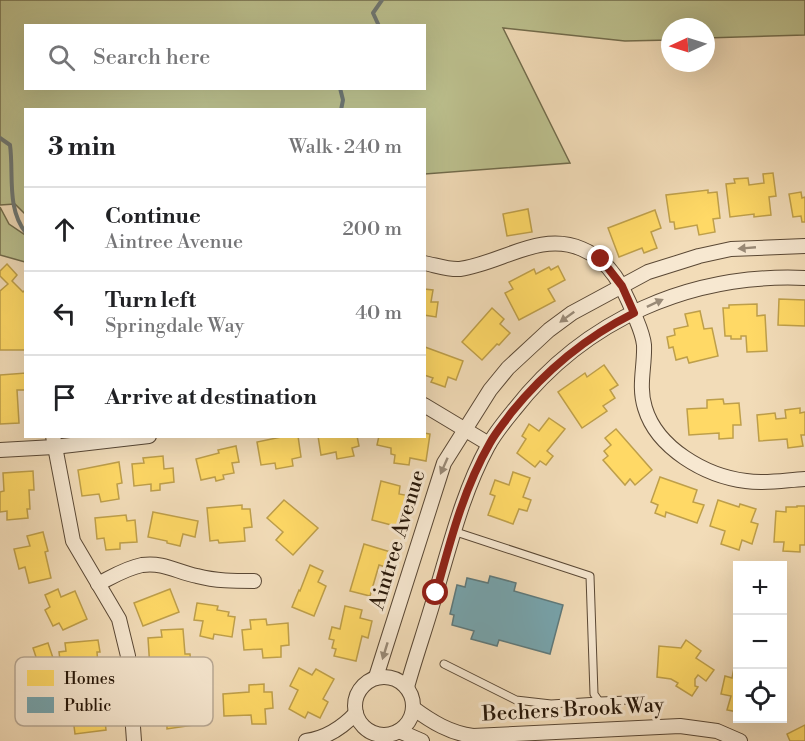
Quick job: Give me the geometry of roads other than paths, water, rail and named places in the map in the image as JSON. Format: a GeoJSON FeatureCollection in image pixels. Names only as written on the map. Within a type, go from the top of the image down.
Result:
{"type":"FeatureCollection","features":[{"type":"Feature","properties":{"kind":"street"},"geometry":{"type":"LineString","coordinates":[[426,263],[457,269],[486,263],[528,246],[560,243],[582,249],[601,259],[622,286],[634,313],[644,344],[641,390],[645,407],[651,423],[670,447],[713,472],[743,481],[805,479]]}},
{"type":"Feature","properties":{"kind":"street","name":"Aintree Avenue"},"geometry":{"type":"LineString","coordinates":[[376,677],[444,463],[490,390],[529,347],[572,313],[656,270],[699,256],[732,249],[805,246]]}},
{"type":"Feature","properties":{"kind":"street"},"geometry":{"type":"LineString","coordinates":[[407,687],[453,531],[471,483],[489,444],[524,397],[543,377],[588,339],[663,298],[722,283],[762,277],[805,278]]}},
{"type":"Feature","properties":{"kind":"street"},"geometry":{"type":"LineString","coordinates":[[426,406],[489,444]]}},
{"type":"Feature","properties":{"kind":"street"},"geometry":{"type":"LineString","coordinates":[[0,450],[53,442],[117,438]]}},
{"type":"Feature","properties":{"kind":"street"},"geometry":{"type":"LineString","coordinates":[[53,442],[73,541],[119,619],[128,657]]}},
{"type":"Feature","properties":{"kind":"street"},"geometry":{"type":"LineString","coordinates":[[98,584],[120,572],[142,565],[168,566],[194,576],[222,581],[254,581]]}},
{"type":"Feature","properties":{"kind":"street"},"geometry":{"type":"LineString","coordinates":[[388,735],[409,722],[413,708],[411,694],[407,687],[393,678],[376,677],[362,687],[357,695],[356,713],[365,727],[380,735],[422,741]]}},
{"type":"Feature","properties":{"kind":"street","name":"Bechers Brook Way"},"geometry":{"type":"LineString","coordinates":[[413,708],[441,726],[463,735],[680,726],[717,731],[740,741]]}},
{"type":"Feature","properties":{"kind":"street"},"geometry":{"type":"LineString","coordinates":[[306,741],[335,732],[356,713]]}},
{"type":"Feature","properties":{"kind":"street"},"geometry":{"type":"LineString","coordinates":[[133,726],[134,741]]}},
{"type":"Feature","properties":{"kind":"lane"},"geometry":{"type":"LineString","coordinates":[[453,531],[590,576],[594,694],[599,701]]}},
{"type":"Feature","properties":{"kind":"lane"},"geometry":{"type":"LineString","coordinates":[[444,664],[516,700],[551,705],[631,700]]}},
{"type":"Feature","properties":{"kind":"waterway"},"geometry":{"type":"LineString","coordinates":[[378,24],[373,13],[382,0]]}},
{"type":"Feature","properties":{"kind":"waterway"},"geometry":{"type":"LineString","coordinates":[[340,90],[343,100],[341,108]]}},
{"type":"Feature","properties":{"kind":"waterway"},"geometry":{"type":"LineString","coordinates":[[0,138],[10,145],[13,202],[24,230]]}}]}
